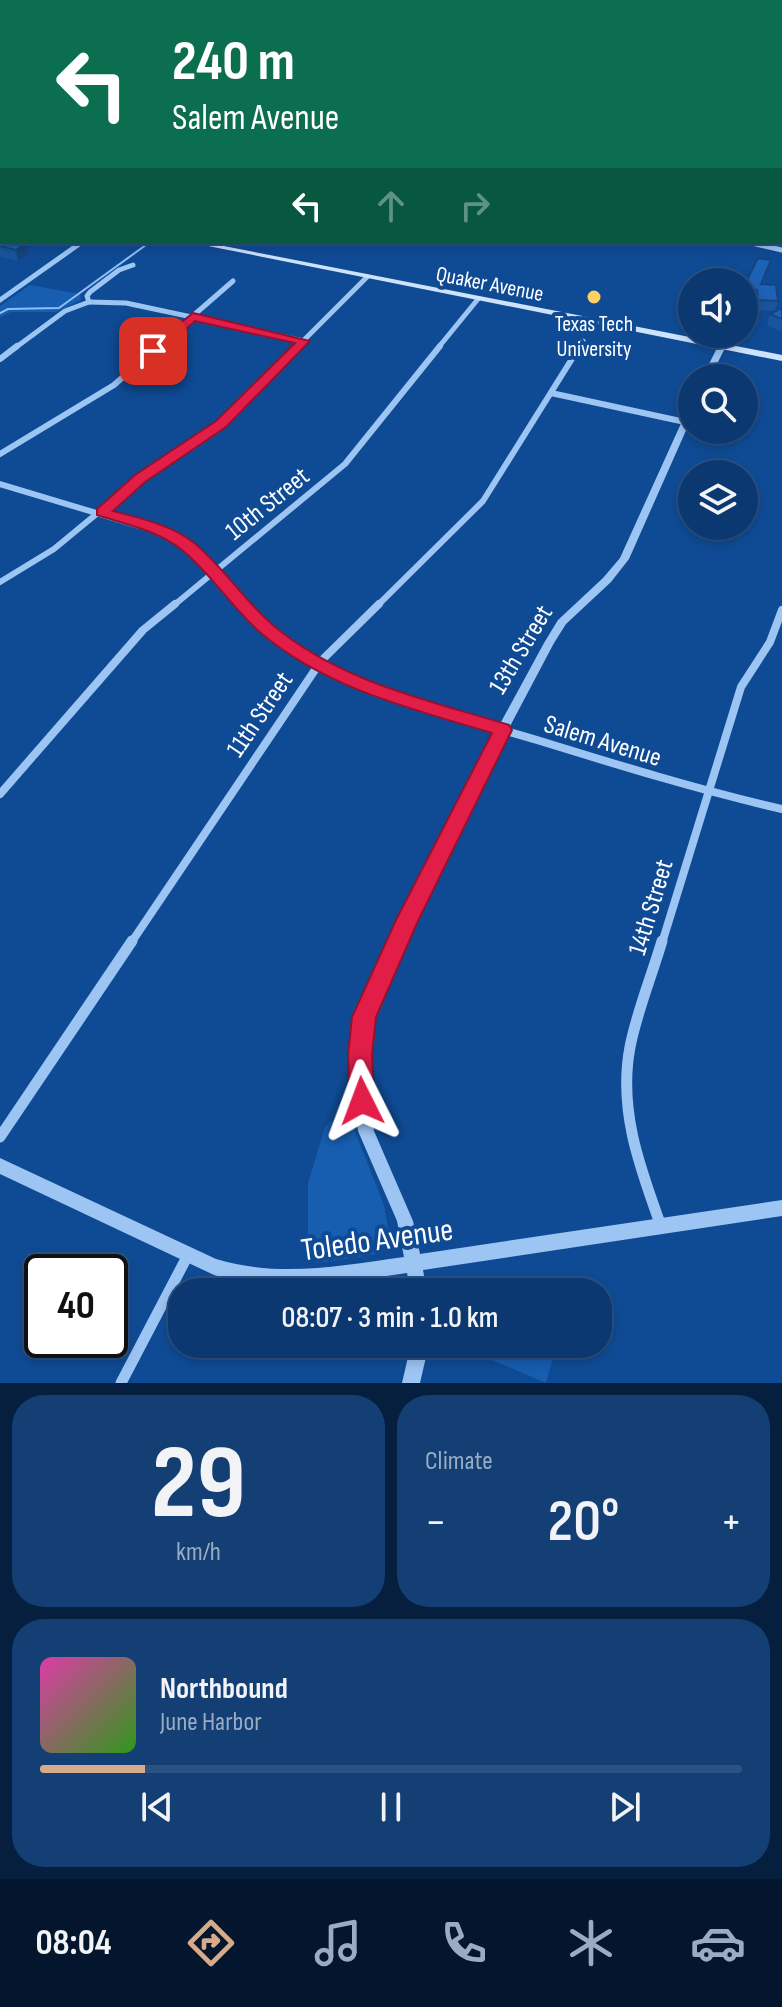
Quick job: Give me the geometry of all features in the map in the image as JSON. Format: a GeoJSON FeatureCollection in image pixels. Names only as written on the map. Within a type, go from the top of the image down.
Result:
{"type":"FeatureCollection","features":[{"type":"Feature","properties":{"kind":"main road","name":"Quaker Avenue"},"geometry":{"type":"LineString","coordinates":[[202,244],[678,338]]}},
{"type":"Feature","properties":{"kind":"main road","name":"Quaker Avenue"},"geometry":{"type":"LineString","coordinates":[[732,348],[782,358]]}},
{"type":"Feature","properties":{"kind":"street"},"geometry":{"type":"LineString","coordinates":[[0,300],[79,244]]}},
{"type":"Feature","properties":{"kind":"street"},"geometry":{"type":"LineString","coordinates":[[756,244],[782,250]]}},
{"type":"Feature","properties":{"kind":"street"},"geometry":{"type":"LineString","coordinates":[[89,302],[87,296],[90,292],[119,270],[133,265]]}},
{"type":"Feature","properties":{"kind":"street"},"geometry":{"type":"LineString","coordinates":[[0,582],[54,549],[103,512],[140,478],[221,424],[367,277]]}},
{"type":"Feature","properties":{"kind":"street"},"geometry":{"type":"LineString","coordinates":[[0,454],[114,385],[233,281]]}},
{"type":"Feature","properties":{"kind":"street","name":"10th Street"},"geometry":{"type":"LineString","coordinates":[[0,794],[143,630],[345,464],[478,299]]}},
{"type":"Feature","properties":{"kind":"street"},"geometry":{"type":"LineString","coordinates":[[0,359],[65,311],[89,302],[118,301],[304,341]]}},
{"type":"Feature","properties":{"kind":"street","name":"11th Street"},"geometry":{"type":"LineString","coordinates":[[0,1137],[319,664],[483,501],[583,341]]}},
{"type":"Feature","properties":{"kind":"street"},"geometry":{"type":"LineString","coordinates":[[551,393],[678,420]]}},
{"type":"Feature","properties":{"kind":"street","name":"13th Street"},"geometry":{"type":"LineString","coordinates":[[417,1278],[405,1221],[366,1131],[360,1090],[364,1017],[407,920],[503,730],[562,622],[607,580],[624,559],[678,438]]}},
{"type":"Feature","properties":{"kind":"street","name":"Salem Avenue"},"geometry":{"type":"LineString","coordinates":[[0,484],[103,512],[166,534],[187,545],[268,630],[319,664],[369,689],[709,793],[782,809]]}},
{"type":"Feature","properties":{"kind":"street","name":"14th Street"},"geometry":{"type":"LineString","coordinates":[[661,1226],[633,1145],[625,1107],[624,1077],[630,1045],[748,670],[773,636],[782,610]]}},
{"type":"Feature","properties":{"kind":"street","name":"Toledo Avenue"},"geometry":{"type":"LineString","coordinates":[[0,1166],[214,1267],[247,1277],[278,1281],[782,1208]]}},
{"type":"Feature","properties":{"kind":"street"},"geometry":{"type":"LineString","coordinates":[[121,1383],[188,1255]]}},
{"type":"Feature","properties":{"kind":"street"},"geometry":{"type":"LineString","coordinates":[[411,1383],[417,1358]]}},
{"type":"Feature","properties":{"kind":"shaded area"},"geometry":{"type":"Polygon","coordinates":[[[30,285],[80,294],[81,300],[56,312],[11,312],[0,317],[0,306],[30,285]]]}},
{"type":"Feature","properties":{"kind":"shaded area"},"geometry":{"type":"Polygon","coordinates":[[[344,1118],[352,1124],[384,1205],[390,1239],[378,1254],[317,1263],[308,1254],[308,1183],[325,1127],[330,1121],[344,1118]]]}},
{"type":"Feature","properties":{"kind":"shaded area"},"geometry":{"type":"Polygon","coordinates":[[[487,1358],[553,1358],[546,1383],[487,1358]]]}},
{"type":"Feature","properties":{"kind":"building"},"geometry":{"type":"Polygon","coordinates":[[[0,244],[25,244],[16,250],[0,244]]]}},
{"type":"Feature","properties":{"kind":"building"},"geometry":{"type":"Polygon","coordinates":[[[758,258],[771,260],[761,284],[776,285],[778,301],[758,300],[758,268],[753,268],[758,258]]]}},
{"type":"Feature","properties":{"kind":"building"},"geometry":{"type":"Polygon","coordinates":[[[782,308],[782,319],[770,314],[782,308]]]}},
{"type":"Feature","properties":{"kind":"waterway"},"geometry":{"type":"LineString","coordinates":[[0,313],[8,309],[59,308],[147,244]]}},
{"type":"Feature","properties":{"kind":"place","name":"Texas Tech University"},"geometry":{"type":"Point","coordinates":[594,297]}},
{"type":"Feature","properties":{"kind":"route"},"geometry":{"type":"LineString","coordinates":[[153,351],[193,317],[304,341],[221,424],[140,478],[103,512],[153,527],[187,545],[268,630],[319,664],[369,689],[503,730],[407,920],[364,1017],[360,1055],[362,1101]]}}]}
